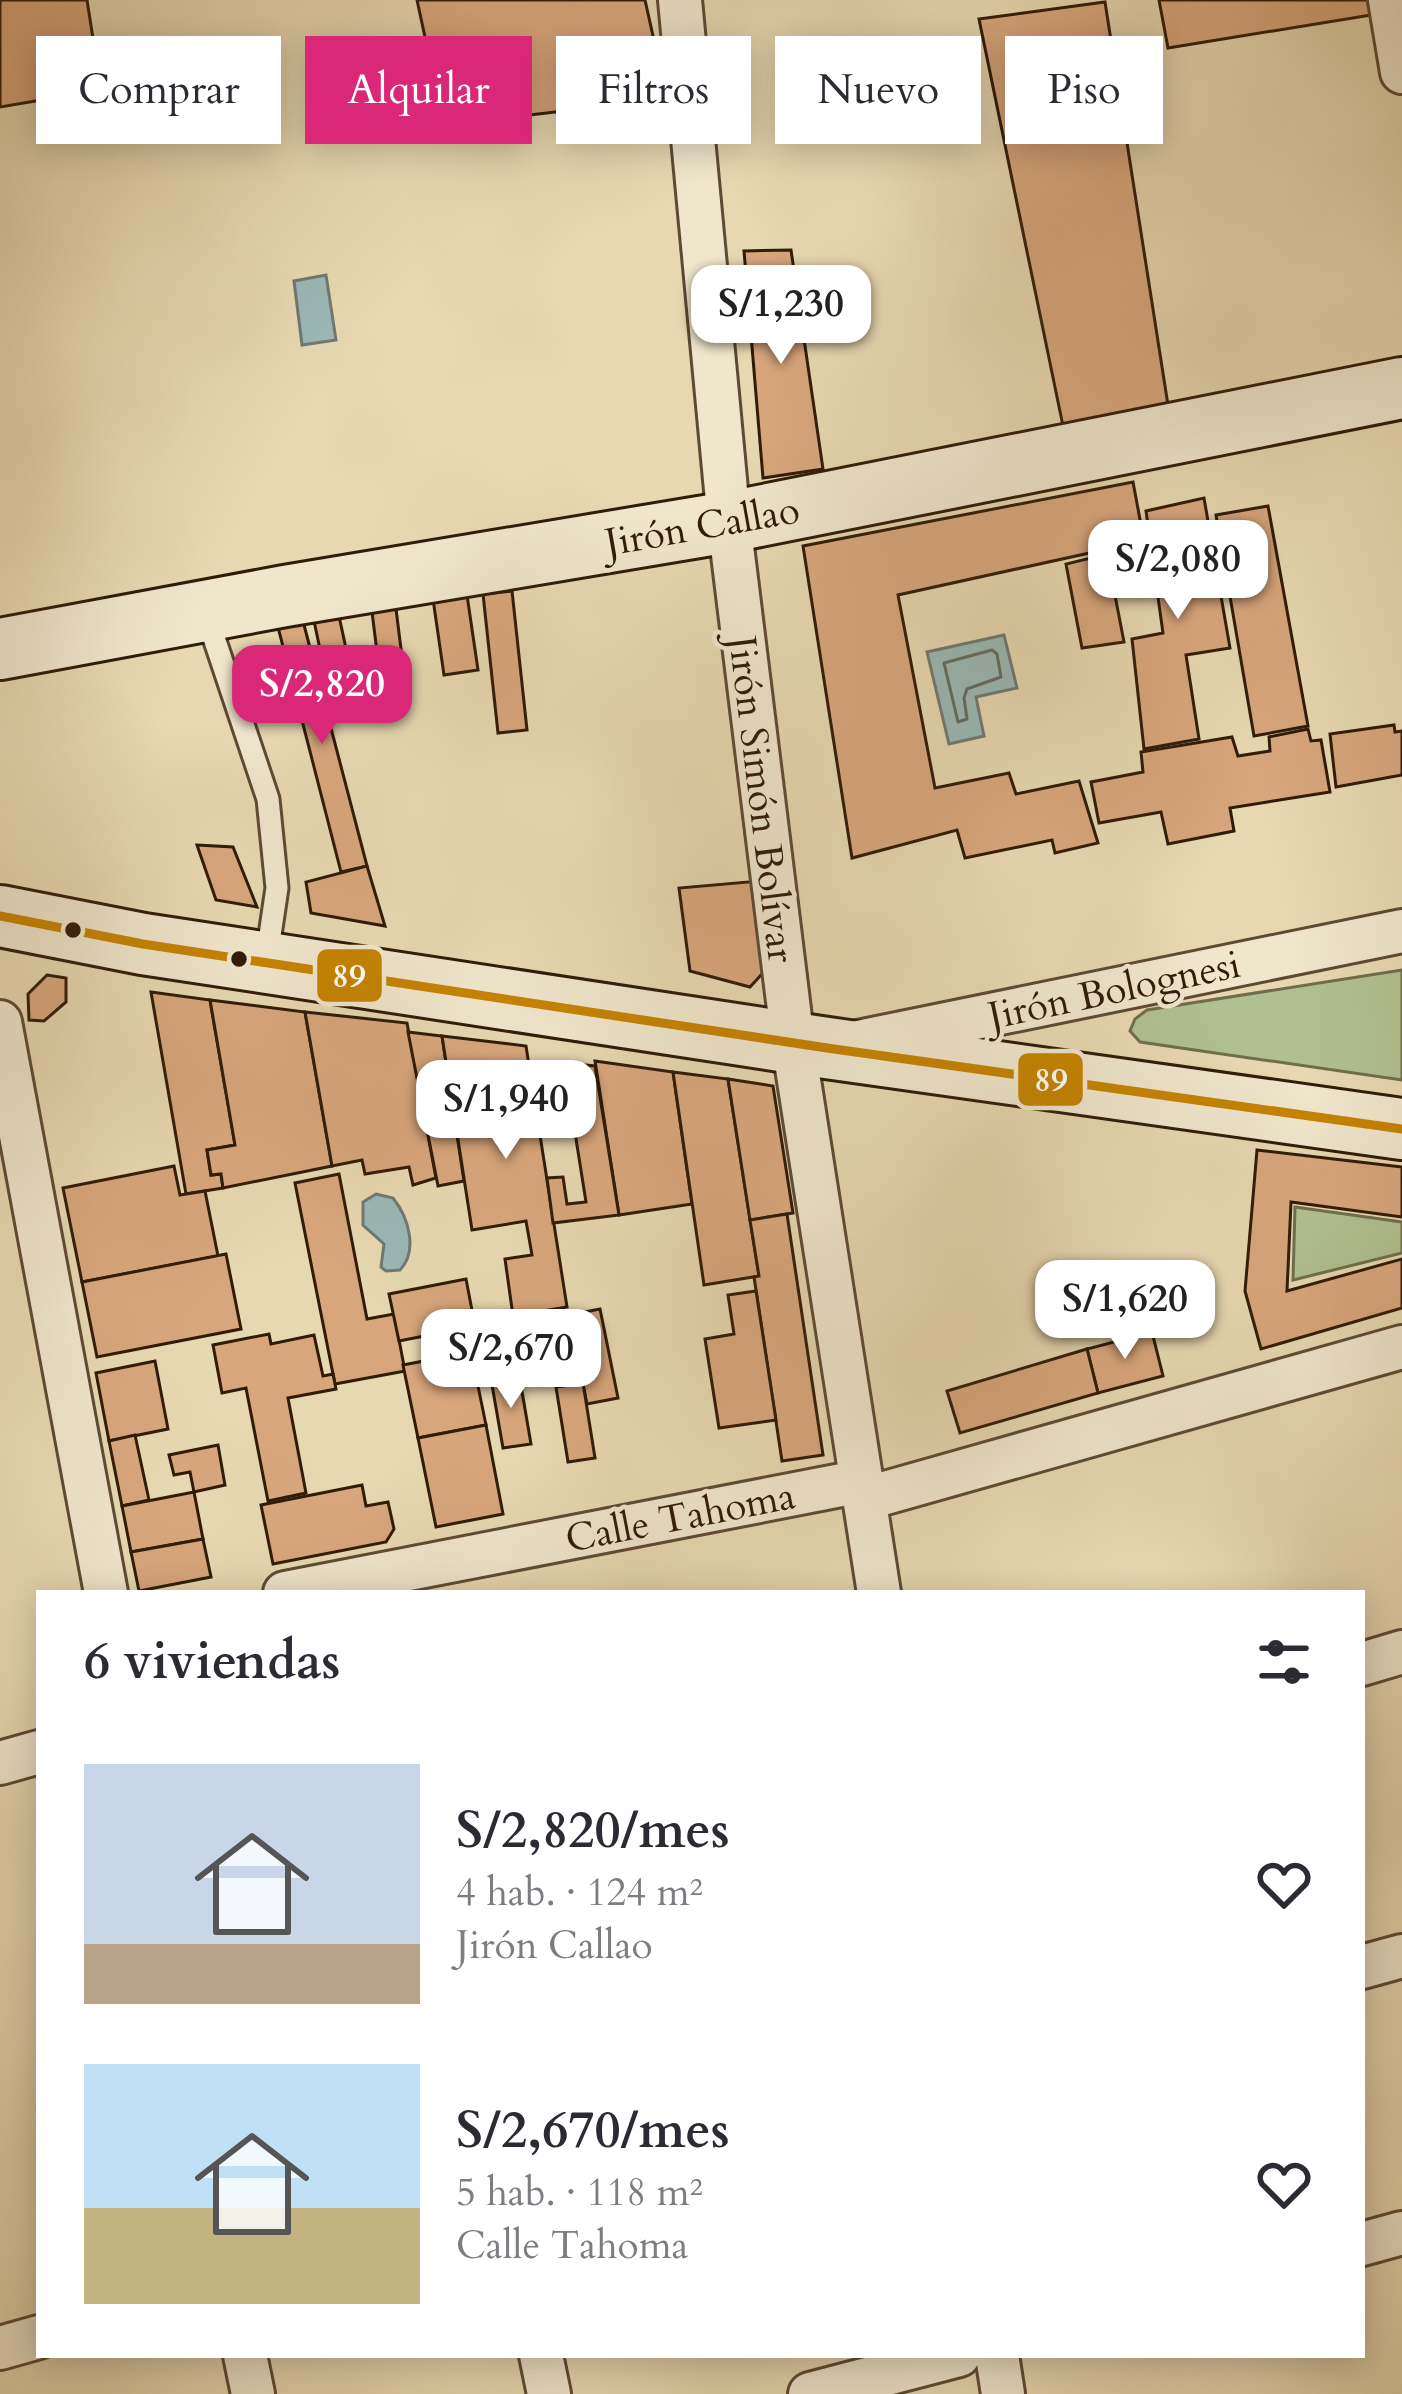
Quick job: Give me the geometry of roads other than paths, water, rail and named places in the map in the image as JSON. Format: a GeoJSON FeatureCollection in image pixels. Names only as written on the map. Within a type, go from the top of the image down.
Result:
{"type":"FeatureCollection","features":[{"type":"Feature","properties":{"kind":"street","name":"Jirón Simón Bolívar"},"geometry":{"type":"LineString","coordinates":[[680,0],[729,522],[810,1045],[879,1590]]}},
{"type":"Feature","properties":{"kind":"street"},"geometry":{"type":"LineString","coordinates":[[1390,0],[1402,72]]}},
{"type":"Feature","properties":{"kind":"street","name":"Jirón Callao"},"geometry":{"type":"LineString","coordinates":[[0,649],[729,522],[1402,388]]}},
{"type":"Feature","properties":{"kind":"street"},"geometry":{"type":"LineString","coordinates":[[0,916],[142,944],[1402,1130]]}},
{"type":"Feature","properties":{"kind":"street","name":"Jirón Bolognesi"},"geometry":{"type":"LineString","coordinates":[[810,1045],[1402,931]]}},
{"type":"Feature","properties":{"kind":"street"},"geometry":{"type":"LineString","coordinates":[[0,1022],[105,1590]]}},
{"type":"Feature","properties":{"kind":"street","name":"Calle Tahoma"},"geometry":{"type":"LineString","coordinates":[[302,1590],[863,1490],[1402,1347]]}},
{"type":"Feature","properties":{"kind":"street"},"geometry":{"type":"LineString","coordinates":[[1365,1663],[1402,1652]]}},
{"type":"Feature","properties":{"kind":"street"},"geometry":{"type":"LineString","coordinates":[[0,1763],[36,1753]]}},
{"type":"Feature","properties":{"kind":"street"},"geometry":{"type":"LineString","coordinates":[[1365,1965],[1402,1956]]}},
{"type":"Feature","properties":{"kind":"street"},"geometry":{"type":"LineString","coordinates":[[1365,2243],[1402,2233]]}},
{"type":"Feature","properties":{"kind":"street"},"geometry":{"type":"LineString","coordinates":[[0,2348],[36,2338]]}},
{"type":"Feature","properties":{"kind":"street"},"geometry":{"type":"LineString","coordinates":[[246,2358],[253,2394]]}},
{"type":"Feature","properties":{"kind":"street"},"geometry":{"type":"LineString","coordinates":[[542,2358],[549,2394]]}},
{"type":"Feature","properties":{"kind":"street"},"geometry":{"type":"LineString","coordinates":[[809,2394],[947,2358]]}},
{"type":"Feature","properties":{"kind":"street"},"geometry":{"type":"LineString","coordinates":[[997,2358],[1003,2394]]}},
{"type":"Feature","properties":{"kind":"lane"},"geometry":{"type":"LineString","coordinates":[[205,610],[268,799],[277,888],[266,962]]}},
{"type":"Feature","properties":{"kind":"water"},"geometry":{"type":"Polygon","coordinates":[[[326,275],[336,340],[302,345],[294,281],[326,275]]]}},
{"type":"Feature","properties":{"kind":"water"},"geometry":{"type":"Polygon","coordinates":[[[1004,635],[1017,688],[976,697],[984,736],[949,744],[927,652],[1004,635]]]}},
{"type":"Feature","properties":{"kind":"water"},"geometry":{"type":"Polygon","coordinates":[[[376,1194],[393,1198],[407,1225],[409,1254],[400,1270],[381,1267],[384,1244],[363,1225],[363,1202],[376,1194]]]}}]}
